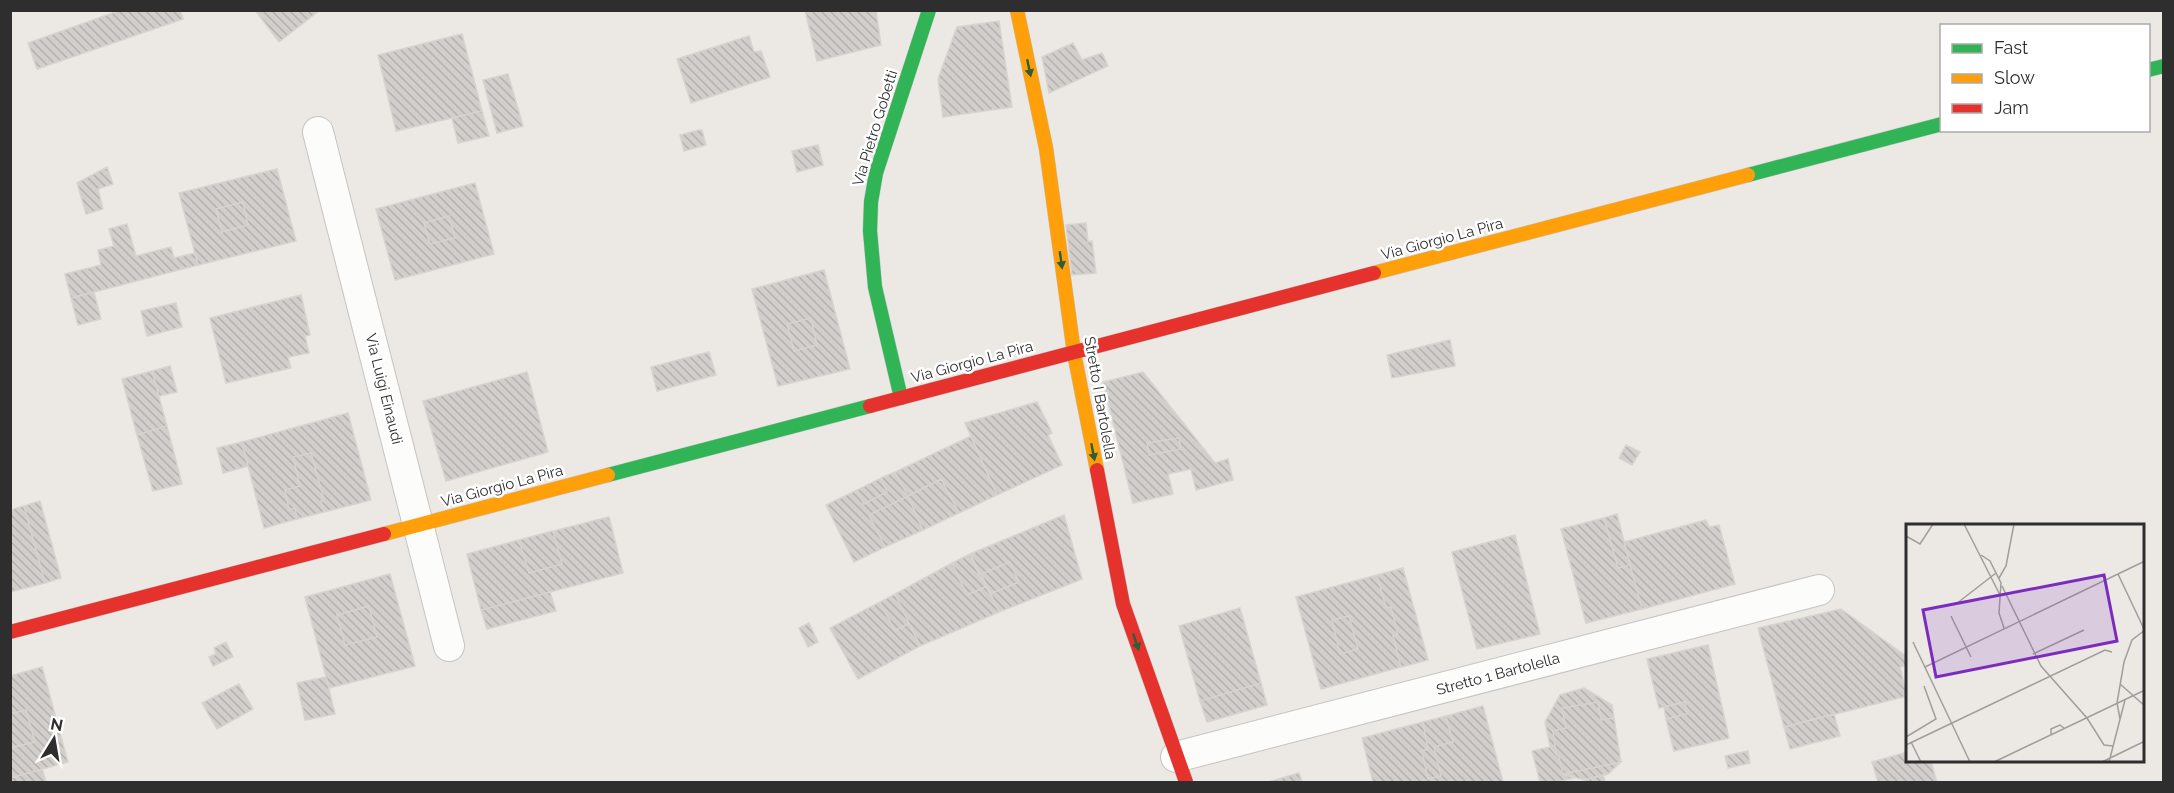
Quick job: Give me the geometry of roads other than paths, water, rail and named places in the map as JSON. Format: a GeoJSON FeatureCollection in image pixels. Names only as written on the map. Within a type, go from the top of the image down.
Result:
{"type":"FeatureCollection","features":[{"type":"Feature","properties":{"kind":"street","name":"Via Pietro Gobetti"},"geometry":{"type":"LineString","coordinates":[[901,398],[870,258],[871,197],[876,173],[929,10]]}},
{"type":"Feature","properties":{"kind":"street","name":"Stretto I Bartolella"},"geometry":{"type":"LineString","coordinates":[[1017,10],[1046,148],[1074,353],[1123,604],[1181,770]]}},
{"type":"Feature","properties":{"kind":"street","name":"Via Giorgio La Pira"},"geometry":{"type":"LineString","coordinates":[[10,632],[1940,124]]}},
{"type":"Feature","properties":{"kind":"street","name":"Via Luigi Einaudi"},"geometry":{"type":"LineString","coordinates":[[318,132],[449,646]]}},
{"type":"Feature","properties":{"kind":"street","name":"Stretto 1 Bartolella"},"geometry":{"type":"LineString","coordinates":[[1181,770],[1819,590]]}}]}
